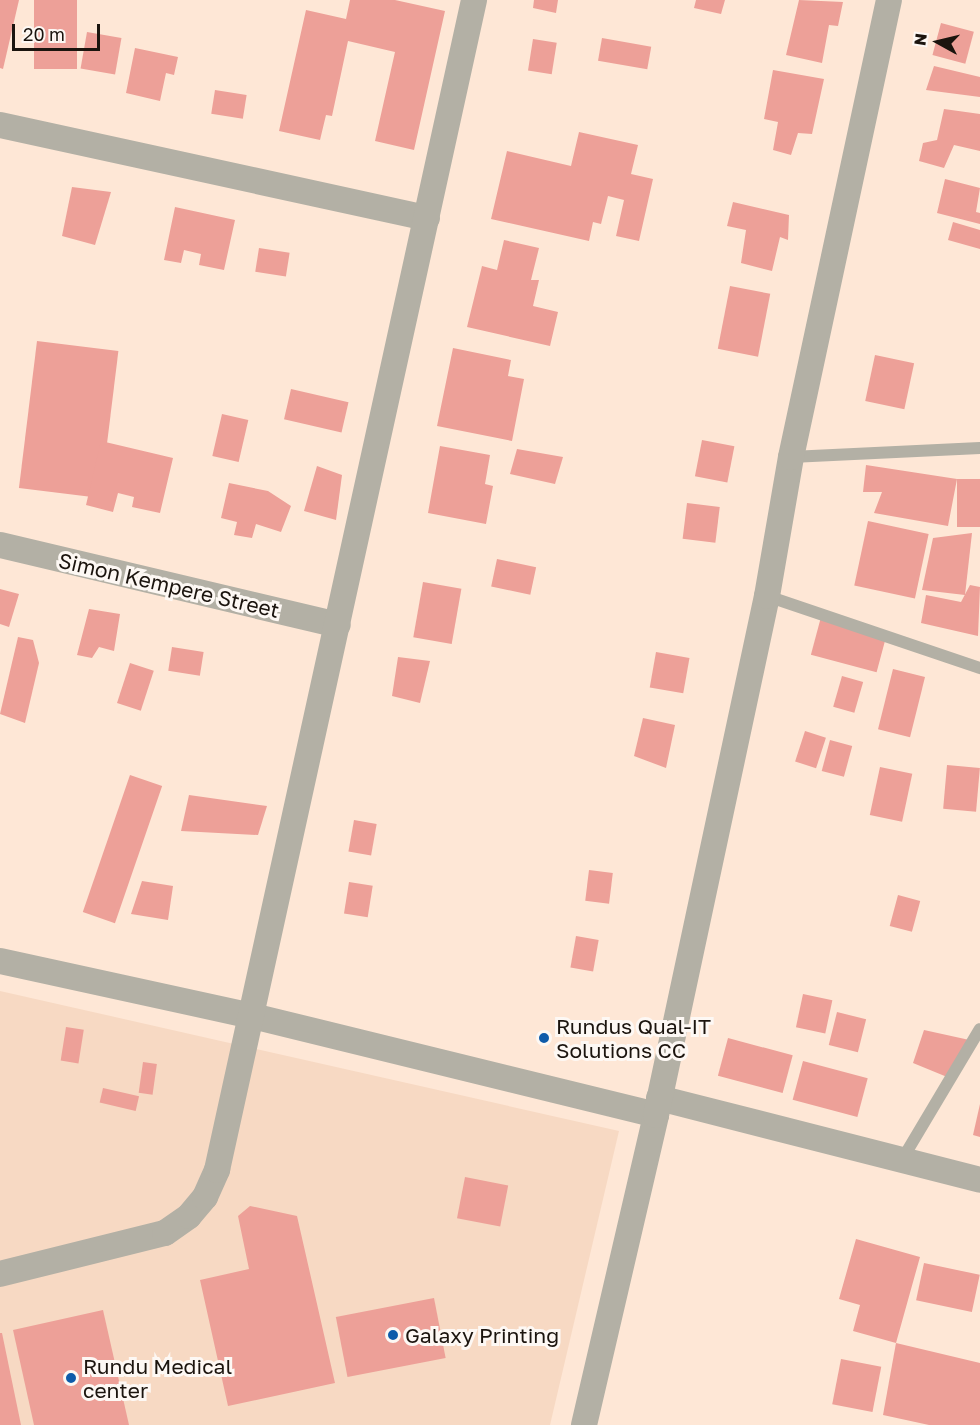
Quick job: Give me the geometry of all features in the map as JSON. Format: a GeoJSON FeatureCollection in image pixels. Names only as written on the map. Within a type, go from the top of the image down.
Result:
{"type":"FeatureCollection","features":[{"type":"Feature","properties":{"kind":"street"},"geometry":{"type":"LineString","coordinates":[[0,1274],[141,1242],[165,1233],[189,1216],[205,1197],[218,1170],[474,0]]}},
{"type":"Feature","properties":{"kind":"street"},"geometry":{"type":"LineString","coordinates":[[584,1425],[657,1107],[766,596],[790,457],[890,0]]}},
{"type":"Feature","properties":{"kind":"street"},"geometry":{"type":"LineString","coordinates":[[0,125],[427,218]]}},
{"type":"Feature","properties":{"kind":"street","name":"Simon Kempere Street"},"geometry":{"type":"LineString","coordinates":[[0,545],[338,625]]}},
{"type":"Feature","properties":{"kind":"street"},"geometry":{"type":"LineString","coordinates":[[0,961],[657,1107],[903,1158],[980,1180]]}},
{"type":"Feature","properties":{"kind":"lane"},"geometry":{"type":"LineString","coordinates":[[790,457],[980,448]]}},
{"type":"Feature","properties":{"kind":"lane"},"geometry":{"type":"LineString","coordinates":[[766,596],[980,668]]}},
{"type":"Feature","properties":{"kind":"lane"},"geometry":{"type":"LineString","coordinates":[[903,1158],[980,1029]]}},
{"type":"Feature","properties":{"kind":"shaded area"},"geometry":{"type":"Polygon","coordinates":[[[0,991],[619,1131],[550,1425],[0,1425],[0,991]]]}},
{"type":"Feature","properties":{"kind":"building"},"geometry":{"type":"Polygon","coordinates":[[[0,0],[19,0],[3,69],[0,68],[0,0]]]}},
{"type":"Feature","properties":{"kind":"building"},"geometry":{"type":"Polygon","coordinates":[[[34,0],[77,0],[77,69],[34,69],[34,0]]]}},
{"type":"Feature","properties":{"kind":"building"},"geometry":{"type":"Polygon","coordinates":[[[350,0],[395,0],[445,11],[414,150],[375,141],[395,52],[348,41],[332,116],[326,115],[320,140],[279,131],[306,10],[346,19],[350,0]]]}},
{"type":"Feature","properties":{"kind":"building"},"geometry":{"type":"Polygon","coordinates":[[[534,0],[558,0],[556,13],[533,8],[534,0]]]}},
{"type":"Feature","properties":{"kind":"building"},"geometry":{"type":"Polygon","coordinates":[[[696,0],[725,0],[721,14],[694,8],[696,0]]]}},
{"type":"Feature","properties":{"kind":"building"},"geometry":{"type":"Polygon","coordinates":[[[799,0],[843,2],[838,26],[829,25],[822,63],[786,55],[799,0]]]}},
{"type":"Feature","properties":{"kind":"building"},"geometry":{"type":"Polygon","coordinates":[[[941,23],[974,32],[965,64],[932,55],[941,23]]]}},
{"type":"Feature","properties":{"kind":"building"},"geometry":{"type":"Polygon","coordinates":[[[87,32],[121,38],[115,75],[81,68],[87,32]]]}},
{"type":"Feature","properties":{"kind":"building"},"geometry":{"type":"Polygon","coordinates":[[[602,38],[651,47],[647,69],[598,61],[602,38]]]}},
{"type":"Feature","properties":{"kind":"building"},"geometry":{"type":"Polygon","coordinates":[[[533,39],[557,43],[552,74],[528,71],[533,39]]]}},
{"type":"Feature","properties":{"kind":"building"},"geometry":{"type":"Polygon","coordinates":[[[135,48],[178,57],[174,75],[166,73],[160,101],[126,93],[135,48]]]}},
{"type":"Feature","properties":{"kind":"building"},"geometry":{"type":"Polygon","coordinates":[[[934,66],[980,77],[980,97],[926,90],[934,66]]]}},
{"type":"Feature","properties":{"kind":"building"},"geometry":{"type":"Polygon","coordinates":[[[773,70],[824,79],[812,134],[798,133],[791,155],[773,150],[778,122],[764,119],[773,70]]]}},
{"type":"Feature","properties":{"kind":"building"},"geometry":{"type":"Polygon","coordinates":[[[215,90],[247,95],[243,119],[211,114],[215,90]]]}},
{"type":"Feature","properties":{"kind":"building"},"geometry":{"type":"Polygon","coordinates":[[[944,109],[980,114],[980,151],[954,145],[944,168],[919,161],[923,143],[937,140],[944,109]]]}},
{"type":"Feature","properties":{"kind":"building"},"geometry":{"type":"Polygon","coordinates":[[[579,132],[638,145],[631,174],[653,179],[639,241],[616,236],[624,200],[608,196],[601,224],[593,222],[589,241],[491,219],[507,151],[571,166],[579,132]]]}},
{"type":"Feature","properties":{"kind":"building"},"geometry":{"type":"Polygon","coordinates":[[[945,179],[980,188],[976,212],[980,213],[980,224],[937,213],[945,179]]]}},
{"type":"Feature","properties":{"kind":"building"},"geometry":{"type":"Polygon","coordinates":[[[72,187],[111,192],[95,245],[62,236],[72,187]]]}},
{"type":"Feature","properties":{"kind":"building"},"geometry":{"type":"Polygon","coordinates":[[[733,202],[789,215],[788,240],[780,237],[772,271],[741,263],[746,230],[727,226],[733,202]]]}},
{"type":"Feature","properties":{"kind":"building"},"geometry":{"type":"Polygon","coordinates":[[[175,207],[235,220],[224,270],[199,265],[201,254],[184,250],[181,263],[164,260],[175,207]]]}},
{"type":"Feature","properties":{"kind":"building"},"geometry":{"type":"Polygon","coordinates":[[[953,222],[980,230],[980,249],[948,240],[953,222]]]}},
{"type":"Feature","properties":{"kind":"building"},"geometry":{"type":"Polygon","coordinates":[[[504,240],[539,248],[531,280],[539,280],[533,306],[558,312],[550,346],[467,327],[482,266],[497,270],[504,240]]]}},
{"type":"Feature","properties":{"kind":"building"},"geometry":{"type":"Polygon","coordinates":[[[259,248],[290,253],[286,277],[255,272],[259,248]]]}},
{"type":"Feature","properties":{"kind":"building"},"geometry":{"type":"Polygon","coordinates":[[[730,286],[770,294],[758,357],[718,349],[730,286]]]}},
{"type":"Feature","properties":{"kind":"building"},"geometry":{"type":"Polygon","coordinates":[[[37,341],[118,351],[100,498],[19,488],[37,341]]]}},
{"type":"Feature","properties":{"kind":"building"},"geometry":{"type":"Polygon","coordinates":[[[453,348],[511,360],[508,376],[524,379],[512,441],[437,426],[453,348]]]}},
{"type":"Feature","properties":{"kind":"building"},"geometry":{"type":"Polygon","coordinates":[[[875,355],[914,363],[904,409],[865,401],[875,355]]]}},
{"type":"Feature","properties":{"kind":"building"},"geometry":{"type":"Polygon","coordinates":[[[291,389],[348,402],[342,432],[284,419],[291,389]]]}},
{"type":"Feature","properties":{"kind":"building"},"geometry":{"type":"Polygon","coordinates":[[[222,414],[248,420],[239,462],[212,456],[222,414]]]}},
{"type":"Feature","properties":{"kind":"building"},"geometry":{"type":"Polygon","coordinates":[[[702,440],[734,446],[727,483],[695,476],[702,440]]]}},
{"type":"Feature","properties":{"kind":"building"},"geometry":{"type":"Polygon","coordinates":[[[101,441],[173,458],[160,513],[132,507],[134,497],[118,493],[113,512],[86,505],[101,441]]]}},
{"type":"Feature","properties":{"kind":"building"},"geometry":{"type":"Polygon","coordinates":[[[440,446],[490,455],[485,484],[493,486],[486,524],[428,513],[440,446]]]}},
{"type":"Feature","properties":{"kind":"building"},"geometry":{"type":"Polygon","coordinates":[[[517,449],[563,457],[555,484],[510,474],[517,449]]]}},
{"type":"Feature","properties":{"kind":"building"},"geometry":{"type":"Polygon","coordinates":[[[866,465],[957,479],[948,526],[874,513],[882,492],[863,492],[866,465]]]}},
{"type":"Feature","properties":{"kind":"building"},"geometry":{"type":"Polygon","coordinates":[[[317,466],[342,475],[336,520],[304,511],[317,466]]]}},
{"type":"Feature","properties":{"kind":"building"},"geometry":{"type":"Polygon","coordinates":[[[957,479],[980,479],[980,527],[957,527],[957,479]]]}},
{"type":"Feature","properties":{"kind":"building"},"geometry":{"type":"Polygon","coordinates":[[[229,483],[268,491],[291,506],[281,532],[256,524],[252,538],[234,535],[237,522],[221,518],[229,483]]]}},
{"type":"Feature","properties":{"kind":"building"},"geometry":{"type":"Polygon","coordinates":[[[687,503],[720,507],[715,543],[683,539],[687,503]]]}},
{"type":"Feature","properties":{"kind":"building"},"geometry":{"type":"Polygon","coordinates":[[[868,521],[929,534],[915,598],[854,586],[868,521]]]}},
{"type":"Feature","properties":{"kind":"building"},"geometry":{"type":"Polygon","coordinates":[[[972,533],[965,595],[922,590],[933,538],[972,533]]]}},
{"type":"Feature","properties":{"kind":"building"},"geometry":{"type":"Polygon","coordinates":[[[497,559],[536,567],[530,595],[491,586],[497,559]]]}},
{"type":"Feature","properties":{"kind":"building"},"geometry":{"type":"Polygon","coordinates":[[[423,582],[461,589],[452,644],[413,637],[423,582]]]}},
{"type":"Feature","properties":{"kind":"building"},"geometry":{"type":"Polygon","coordinates":[[[970,585],[980,587],[978,636],[921,623],[926,595],[961,602],[970,585]]]}},
{"type":"Feature","properties":{"kind":"building"},"geometry":{"type":"Polygon","coordinates":[[[0,589],[19,594],[9,627],[0,624],[0,589]]]}},
{"type":"Feature","properties":{"kind":"building"},"geometry":{"type":"Polygon","coordinates":[[[89,609],[120,614],[114,651],[99,647],[92,658],[77,655],[89,609]]]}},
{"type":"Feature","properties":{"kind":"building"},"geometry":{"type":"Polygon","coordinates":[[[821,617],[887,635],[877,672],[811,655],[821,617]]]}},
{"type":"Feature","properties":{"kind":"building"},"geometry":{"type":"Polygon","coordinates":[[[18,637],[33,640],[39,663],[25,723],[0,714],[18,637]]]}},
{"type":"Feature","properties":{"kind":"building"},"geometry":{"type":"Polygon","coordinates":[[[172,647],[204,652],[200,676],[168,671],[172,647]]]}},
{"type":"Feature","properties":{"kind":"building"},"geometry":{"type":"Polygon","coordinates":[[[656,652],[689,658],[683,693],[650,687],[656,652]]]}},
{"type":"Feature","properties":{"kind":"building"},"geometry":{"type":"Polygon","coordinates":[[[398,657],[430,661],[420,703],[392,696],[398,657]]]}},
{"type":"Feature","properties":{"kind":"building"},"geometry":{"type":"Polygon","coordinates":[[[130,663],[154,671],[141,711],[117,703],[130,663]]]}},
{"type":"Feature","properties":{"kind":"building"},"geometry":{"type":"Polygon","coordinates":[[[893,669],[925,677],[910,737],[878,729],[893,669]]]}},
{"type":"Feature","properties":{"kind":"building"},"geometry":{"type":"Polygon","coordinates":[[[842,676],[863,682],[854,713],[833,707],[842,676]]]}},
{"type":"Feature","properties":{"kind":"building"},"geometry":{"type":"Polygon","coordinates":[[[643,718],[675,725],[666,768],[634,756],[643,718]]]}},
{"type":"Feature","properties":{"kind":"building"},"geometry":{"type":"Polygon","coordinates":[[[805,731],[826,738],[816,768],[795,761],[805,731]]]}},
{"type":"Feature","properties":{"kind":"building"},"geometry":{"type":"Polygon","coordinates":[[[830,740],[852,746],[844,777],[822,771],[830,740]]]}},
{"type":"Feature","properties":{"kind":"building"},"geometry":{"type":"Polygon","coordinates":[[[947,765],[980,768],[976,812],[943,809],[947,765]]]}},
{"type":"Feature","properties":{"kind":"building"},"geometry":{"type":"Polygon","coordinates":[[[880,767],[912,774],[902,822],[870,815],[880,767]]]}},
{"type":"Feature","properties":{"kind":"building"},"geometry":{"type":"Polygon","coordinates":[[[130,775],[162,786],[115,923],[83,912],[130,775]]]}},
{"type":"Feature","properties":{"kind":"building"},"geometry":{"type":"Polygon","coordinates":[[[189,795],[267,806],[258,835],[181,831],[189,795]]]}},
{"type":"Feature","properties":{"kind":"building"},"geometry":{"type":"Polygon","coordinates":[[[354,820],[377,824],[371,856],[348,852],[354,820]]]}},
{"type":"Feature","properties":{"kind":"building"},"geometry":{"type":"Polygon","coordinates":[[[589,870],[613,873],[609,904],[585,901],[589,870]]]}},
{"type":"Feature","properties":{"kind":"building"},"geometry":{"type":"Polygon","coordinates":[[[142,881],[173,886],[168,920],[131,914],[142,881]]]}},
{"type":"Feature","properties":{"kind":"building"},"geometry":{"type":"Polygon","coordinates":[[[349,882],[373,886],[368,917],[344,914],[349,882]]]}},
{"type":"Feature","properties":{"kind":"building"},"geometry":{"type":"Polygon","coordinates":[[[898,895],[920,901],[912,932],[890,926],[898,895]]]}},
{"type":"Feature","properties":{"kind":"building"},"geometry":{"type":"Polygon","coordinates":[[[576,936],[599,940],[593,972],[570,968],[576,936]]]}},
{"type":"Feature","properties":{"kind":"building"},"geometry":{"type":"Polygon","coordinates":[[[803,994],[832,1000],[825,1033],[796,1027],[803,994]]]}},
{"type":"Feature","properties":{"kind":"building"},"geometry":{"type":"Polygon","coordinates":[[[837,1012],[866,1019],[858,1052],[829,1045],[837,1012]]]}},
{"type":"Feature","properties":{"kind":"building"},"geometry":{"type":"Polygon","coordinates":[[[66,1027],[84,1030],[78,1063],[61,1061],[66,1027]]]}},
{"type":"Feature","properties":{"kind":"building"},"geometry":{"type":"Polygon","coordinates":[[[924,1030],[974,1041],[952,1079],[913,1063],[924,1030]]]}},
{"type":"Feature","properties":{"kind":"building"},"geometry":{"type":"Polygon","coordinates":[[[728,1038],[793,1055],[783,1093],[718,1076],[728,1038]]]}},
{"type":"Feature","properties":{"kind":"building"},"geometry":{"type":"Polygon","coordinates":[[[803,1061],[868,1078],[857,1117],[793,1100],[803,1061]]]}},
{"type":"Feature","properties":{"kind":"building"},"geometry":{"type":"Polygon","coordinates":[[[143,1062],[157,1064],[153,1095],[139,1093],[143,1062]]]}},
{"type":"Feature","properties":{"kind":"building"},"geometry":{"type":"Polygon","coordinates":[[[103,1088],[139,1096],[136,1111],[100,1103],[103,1088]]]}},
{"type":"Feature","properties":{"kind":"building"},"geometry":{"type":"Polygon","coordinates":[[[980,1104],[980,1137],[973,1135],[980,1104]]]}},
{"type":"Feature","properties":{"kind":"building"},"geometry":{"type":"Polygon","coordinates":[[[465,1177],[508,1185],[500,1227],[457,1218],[465,1177]]]}},
{"type":"Feature","properties":{"kind":"building"},"geometry":{"type":"Polygon","coordinates":[[[250,1206],[297,1216],[335,1383],[228,1406],[200,1280],[249,1269],[238,1216],[250,1206]]]}},
{"type":"Feature","properties":{"kind":"building"},"geometry":{"type":"Polygon","coordinates":[[[856,1239],[920,1257],[896,1343],[853,1331],[860,1305],[839,1299],[856,1239]]]}},
{"type":"Feature","properties":{"kind":"building"},"geometry":{"type":"Polygon","coordinates":[[[924,1263],[980,1275],[972,1312],[916,1300],[924,1263]]]}},
{"type":"Feature","properties":{"kind":"building"},"geometry":{"type":"Polygon","coordinates":[[[434,1298],[446,1358],[347,1377],[336,1317],[434,1298]]]}},
{"type":"Feature","properties":{"kind":"building","name":"Rundu Medical center"},"geometry":{"type":"Polygon","coordinates":[[[103,1310],[129,1425],[34,1425],[13,1330],[103,1310]]]}},
{"type":"Feature","properties":{"kind":"building"},"geometry":{"type":"Polygon","coordinates":[[[0,1333],[2,1333],[21,1425],[0,1425],[0,1333]]]}},
{"type":"Feature","properties":{"kind":"building"},"geometry":{"type":"Polygon","coordinates":[[[896,1343],[980,1363],[980,1425],[929,1425],[883,1415],[896,1343]]]}},
{"type":"Feature","properties":{"kind":"building"},"geometry":{"type":"Polygon","coordinates":[[[841,1359],[881,1367],[872,1412],[832,1404],[841,1359]]]}},
{"type":"Feature","properties":{"kind":"place","name":"Rundus Qual-IT Solutions CC"},"geometry":{"type":"Point","coordinates":[544,1038]}},
{"type":"Feature","properties":{"kind":"place","name":"Galaxy Printing"},"geometry":{"type":"Point","coordinates":[393,1335]}},
{"type":"Feature","properties":{"kind":"place","name":"Rundu Medical center"},"geometry":{"type":"Point","coordinates":[71,1378]}}]}
